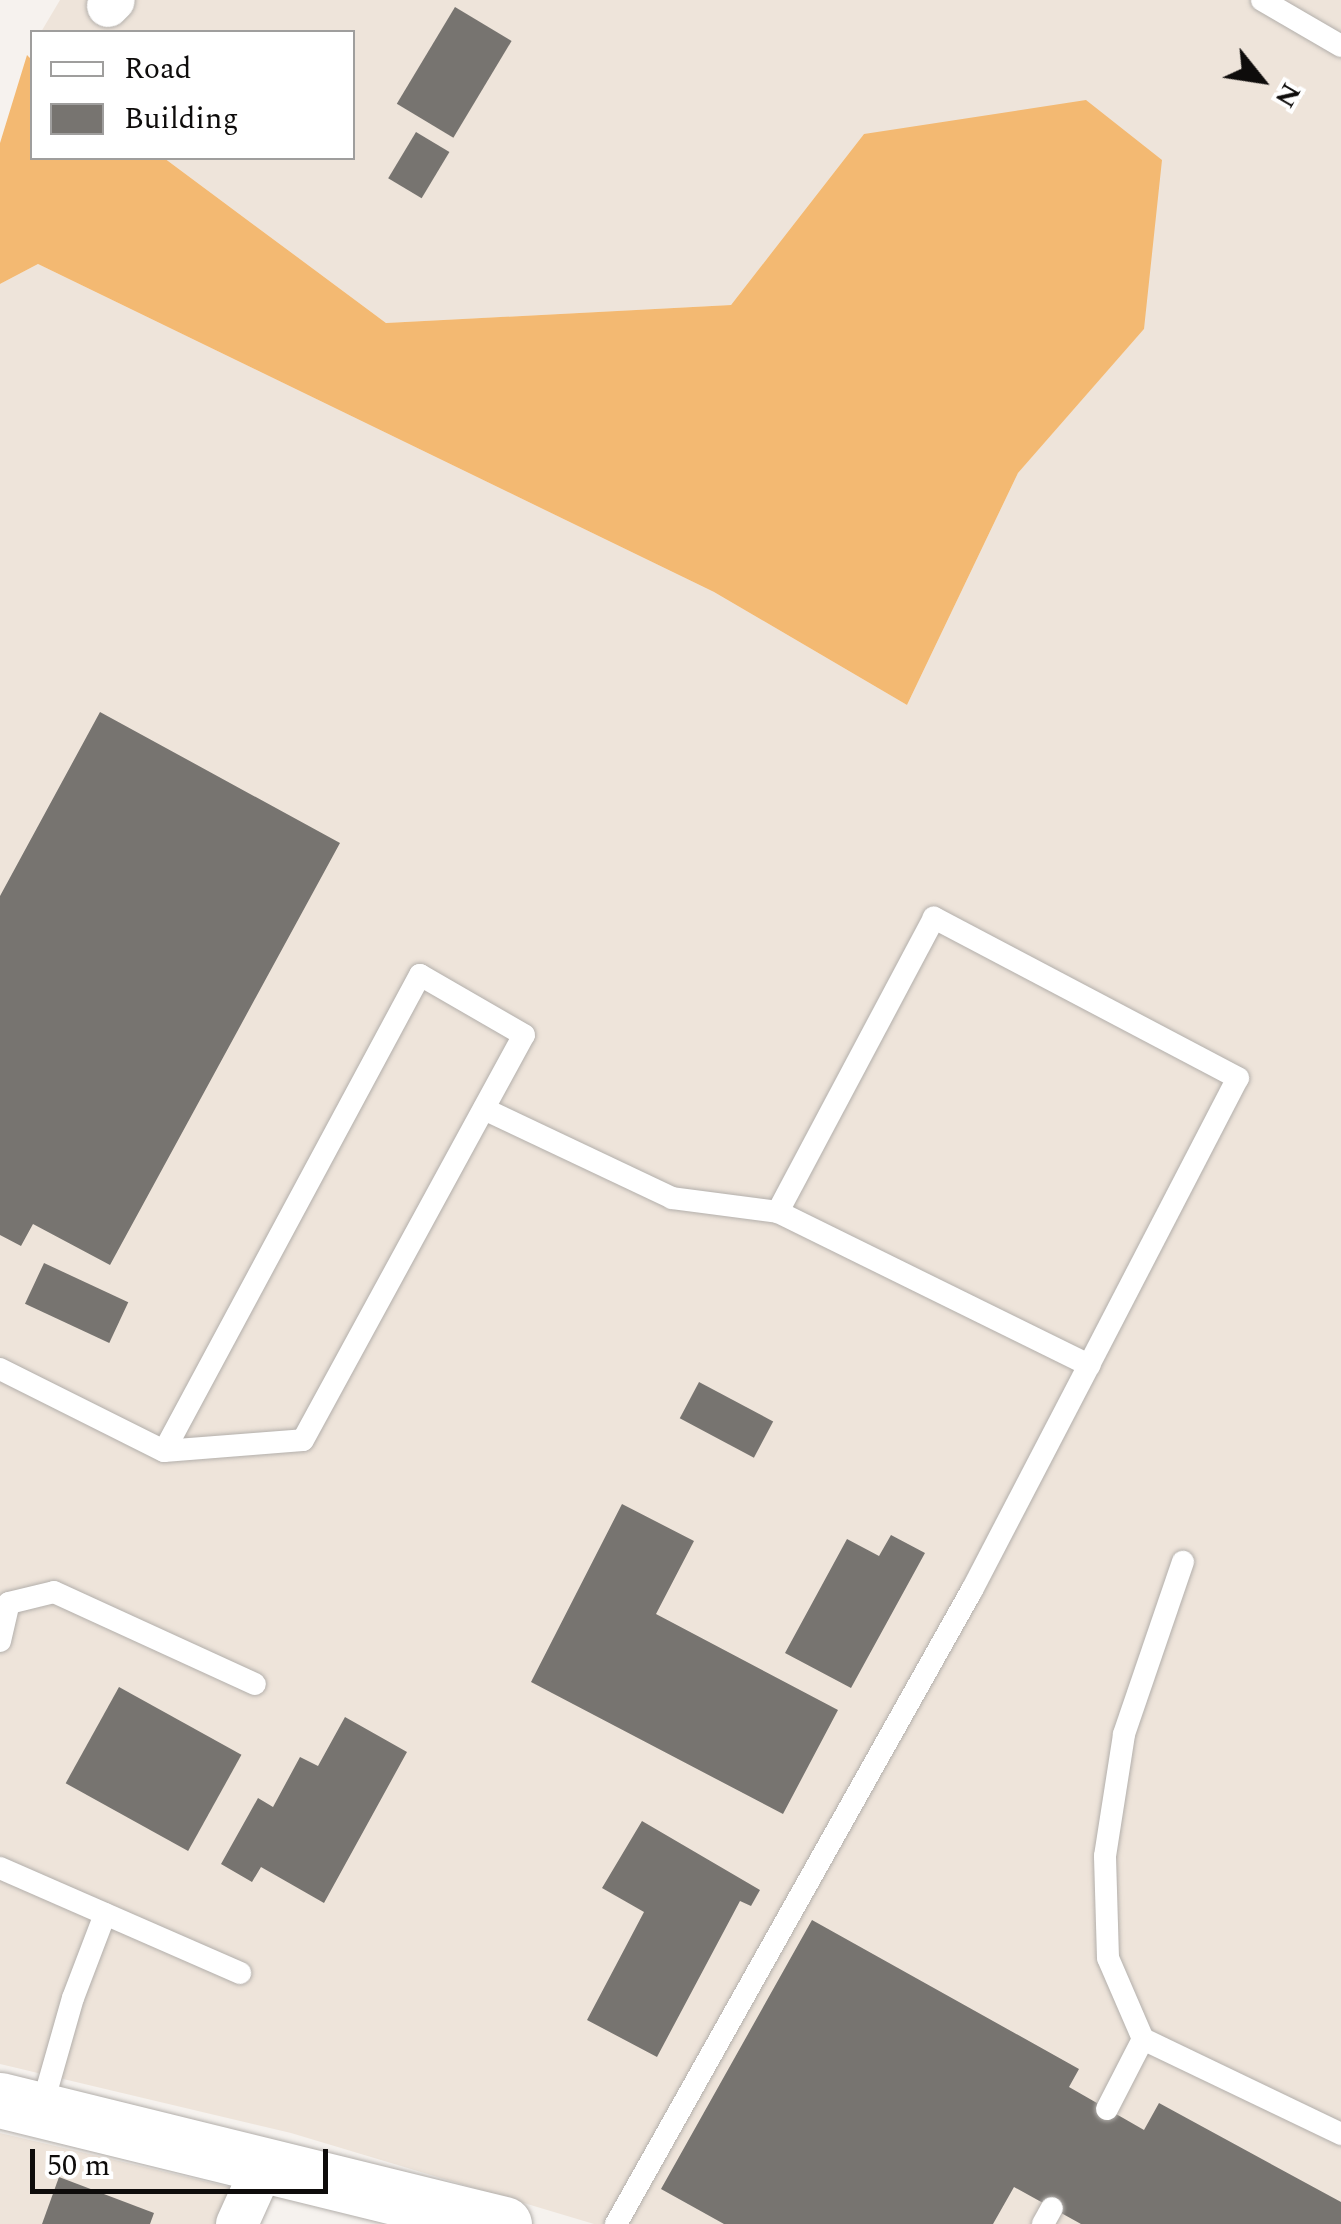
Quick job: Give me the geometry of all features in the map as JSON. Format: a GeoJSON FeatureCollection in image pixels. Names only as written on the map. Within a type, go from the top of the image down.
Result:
{"type":"FeatureCollection","features":[{"type":"Feature","properties":{"kind":"main road"},"geometry":{"type":"LineString","coordinates":[[21,2105],[265,2162],[504,2224]]}},
{"type":"Feature","properties":{"kind":"street"},"geometry":{"type":"LineString","coordinates":[[236,2224],[265,2162]]}},
{"type":"Feature","properties":{"kind":"lane"},"geometry":{"type":"LineString","coordinates":[[1262,0],[1341,46]]}},
{"type":"Feature","properties":{"kind":"lane"},"geometry":{"type":"LineString","coordinates":[[616,2224],[963,1607],[1238,1078],[934,918],[778,1212]]}},
{"type":"Feature","properties":{"kind":"lane"},"geometry":{"type":"LineString","coordinates":[[0,1369],[164,1451],[303,1440],[524,1035],[420,975],[164,1451]]}},
{"type":"Feature","properties":{"kind":"lane"},"geometry":{"type":"LineString","coordinates":[[484,1109],[672,1198],[778,1212],[1089,1365]]}},
{"type":"Feature","properties":{"kind":"lane"},"geometry":{"type":"LineString","coordinates":[[1183,1562],[1124,1734],[1105,1856],[1108,1958],[1142,2039],[1341,2134]]}},
{"type":"Feature","properties":{"kind":"lane"},"geometry":{"type":"LineString","coordinates":[[0,1642],[9,1602],[54,1592],[255,1684]]}},
{"type":"Feature","properties":{"kind":"lane"},"geometry":{"type":"LineString","coordinates":[[0,1868],[240,1973]]}},
{"type":"Feature","properties":{"kind":"lane"},"geometry":{"type":"LineString","coordinates":[[21,2105],[73,1998],[105,1914]]}},
{"type":"Feature","properties":{"kind":"lane"},"geometry":{"type":"LineString","coordinates":[[1108,2109],[1142,2039]]}},
{"type":"Feature","properties":{"kind":"shaded area"},"geometry":{"type":"Polygon","coordinates":[[[60,0],[1341,0],[1341,2224],[594,2224],[291,2133],[0,2064],[0,284],[38,264],[714,592],[907,705],[1018,473],[1144,329],[864,134],[731,305],[386,323],[167,160],[355,160],[355,30],[42,30],[60,0]]]}},
{"type":"Feature","properties":{"kind":"shaded area"},"geometry":{"type":"Polygon","coordinates":[[[27,55],[30,160],[167,160],[386,323],[731,305],[864,134],[1086,100],[1162,160],[1144,329],[1018,473],[907,705],[714,592],[38,264],[0,284],[0,143],[27,55]]]}},
{"type":"Feature","properties":{"kind":"shaded area"},"geometry":{"type":"Polygon","coordinates":[[[0,2133],[268,2196],[255,2224],[0,2224],[0,2133]]]}},
{"type":"Feature","properties":{"kind":"building"},"geometry":{"type":"Polygon","coordinates":[[[455,7],[512,41],[453,138],[397,104],[455,7]]]}},
{"type":"Feature","properties":{"kind":"building"},"geometry":{"type":"Polygon","coordinates":[[[416,132],[449,152],[422,198],[388,178],[416,132]]]}},
{"type":"Feature","properties":{"kind":"building"},"geometry":{"type":"Polygon","coordinates":[[[100,712],[340,843],[110,1265],[33,1224],[21,1246],[0,1235],[0,896],[100,712]]]}},
{"type":"Feature","properties":{"kind":"building"},"geometry":{"type":"Polygon","coordinates":[[[44,1263],[128,1302],[109,1343],[25,1304],[44,1263]]]}},
{"type":"Feature","properties":{"kind":"building"},"geometry":{"type":"Polygon","coordinates":[[[699,1382],[773,1421],[754,1458],[680,1418],[699,1382]]]}},
{"type":"Feature","properties":{"kind":"building"},"geometry":{"type":"Polygon","coordinates":[[[622,1504],[694,1541],[656,1614],[838,1710],[783,1814],[531,1682],[622,1504]]]}},
{"type":"Feature","properties":{"kind":"building"},"geometry":{"type":"Polygon","coordinates":[[[891,1535],[925,1553],[851,1688],[785,1653],[847,1539],[879,1556],[891,1535]]]}},
{"type":"Feature","properties":{"kind":"building"},"geometry":{"type":"Polygon","coordinates":[[[119,1687],[241,1755],[188,1851],[66,1783],[119,1687]]]}},
{"type":"Feature","properties":{"kind":"building"},"geometry":{"type":"Polygon","coordinates":[[[345,1717],[407,1752],[324,1903],[261,1867],[252,1882],[221,1864],[258,1798],[273,1807],[300,1757],[318,1766],[345,1717]]]}},
{"type":"Feature","properties":{"kind":"building"},"geometry":{"type":"Polygon","coordinates":[[[642,1821],[760,1890],[751,1906],[740,1901],[657,2057],[587,2020],[644,1912],[602,1888],[642,1821]]]}},
{"type":"Feature","properties":{"kind":"building"},"geometry":{"type":"Polygon","coordinates":[[[812,1920],[1079,2069],[1069,2087],[1144,2130],[1159,2103],[1341,2202],[1341,2224],[1081,2224],[1014,2187],[993,2224],[724,2224],[661,2189],[812,1920]]]}},
{"type":"Feature","properties":{"kind":"building"},"geometry":{"type":"Polygon","coordinates":[[[59,2177],[154,2213],[150,2224],[42,2224],[59,2177]]]}}]}
